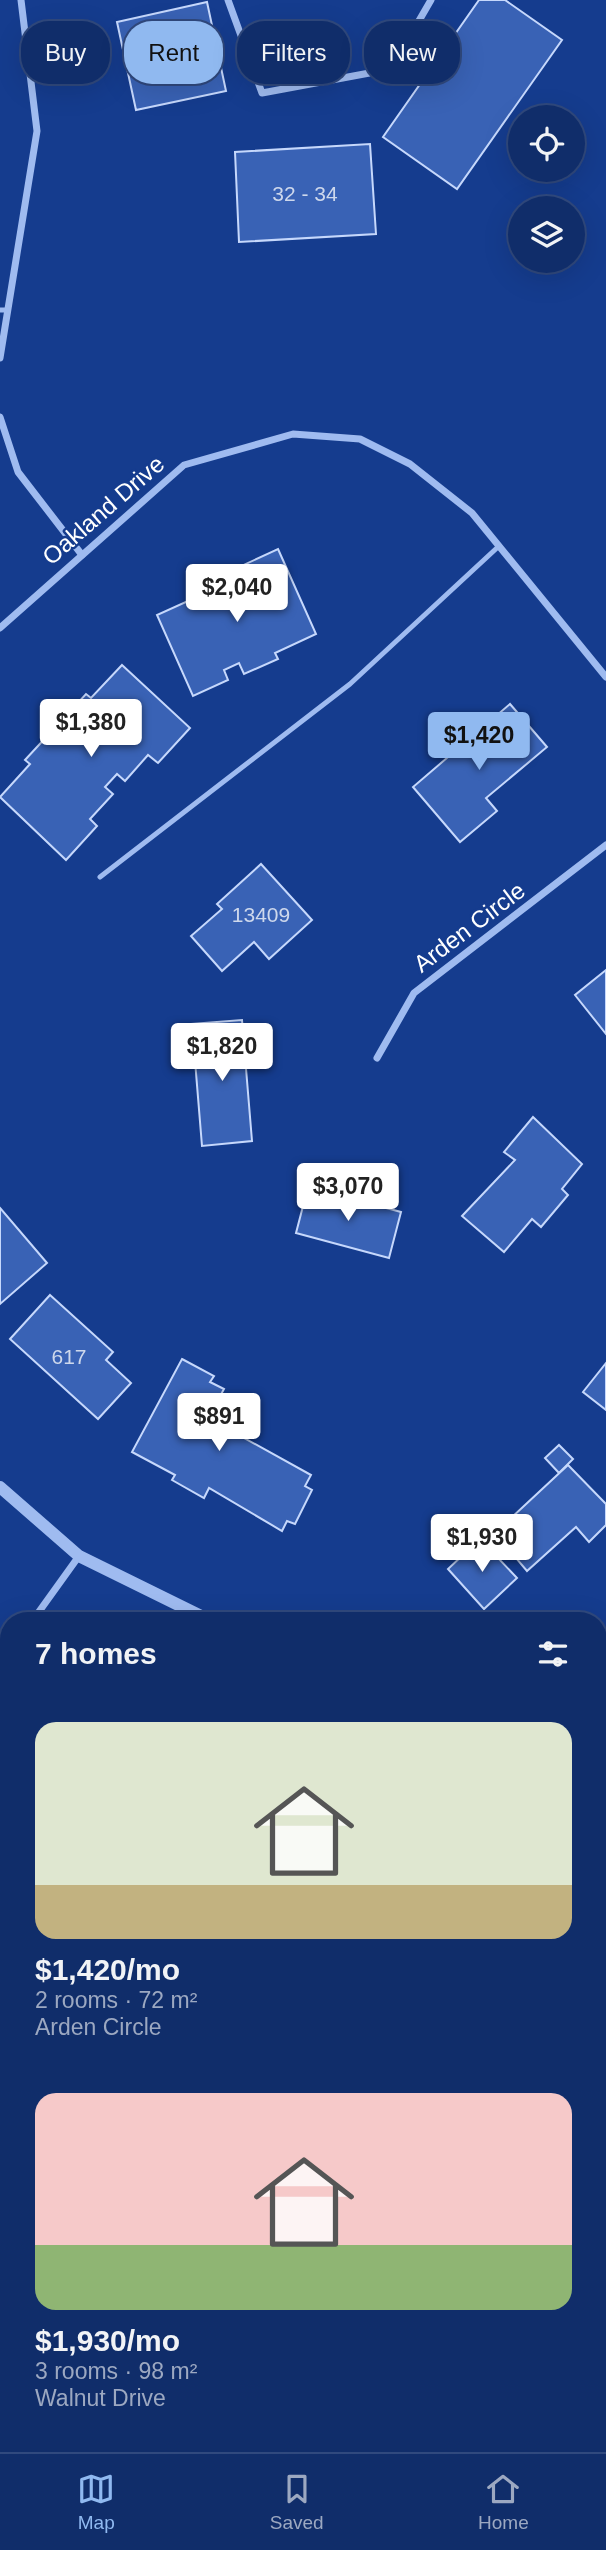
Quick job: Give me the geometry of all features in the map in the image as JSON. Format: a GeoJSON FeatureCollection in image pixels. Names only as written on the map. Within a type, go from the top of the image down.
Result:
{"type":"FeatureCollection","features":[{"type":"Feature","properties":{"kind":"street"},"geometry":{"type":"LineString","coordinates":[[0,358],[4,310],[37,131],[21,0]]}},
{"type":"Feature","properties":{"kind":"street"},"geometry":{"type":"LineString","coordinates":[[228,0],[262,93],[391,69],[431,0]]}},
{"type":"Feature","properties":{"kind":"street"},"geometry":{"type":"LineString","coordinates":[[0,417],[18,472],[82,555]]}},
{"type":"Feature","properties":{"kind":"street","name":"Oakland Drive"},"geometry":{"type":"LineString","coordinates":[[0,628],[184,465],[293,434],[360,439],[410,464],[472,513],[606,677]]}},
{"type":"Feature","properties":{"kind":"street","name":"Arden Circle"},"geometry":{"type":"LineString","coordinates":[[377,1058],[414,993],[606,845]]}},
{"type":"Feature","properties":{"kind":"street"},"geometry":{"type":"LineString","coordinates":[[0,1488],[79,1556],[193,1612]]}},
{"type":"Feature","properties":{"kind":"street"},"geometry":{"type":"LineString","coordinates":[[39,1612],[79,1556]]}},
{"type":"Feature","properties":{"kind":"lane"},"geometry":{"type":"LineString","coordinates":[[100,877],[350,684],[499,546]]}},
{"type":"Feature","properties":{"kind":"building"},"geometry":{"type":"Polygon","coordinates":[[[479,0],[505,0],[562,40],[516,105],[508,105],[508,117],[457,189],[383,137],[420,84],[460,84],[460,27],[479,0]]]}},
{"type":"Feature","properties":{"kind":"building"},"geometry":{"type":"Polygon","coordinates":[[[207,2],[211,21],[124,21],[124,54],[117,22],[207,2]]]}},
{"type":"Feature","properties":{"kind":"building"},"geometry":{"type":"Polygon","coordinates":[[[223,77],[226,91],[136,110],[130,84],[223,84],[223,77]]]}},
{"type":"Feature","properties":{"kind":"building"},"geometry":{"type":"Polygon","coordinates":[[[370,144],[376,234],[239,242],[235,152],[370,144]]]}},
{"type":"Feature","properties":{"kind":"building"},"geometry":{"type":"Polygon","coordinates":[[[278,549],[316,634],[275,653],[278,659],[244,674],[239,663],[224,670],[228,680],[193,696],[157,615],[239,578],[235,569],[278,549]]]}},
{"type":"Feature","properties":{"kind":"building"},"geometry":{"type":"Polygon","coordinates":[[[122,665],[190,728],[158,763],[148,755],[125,781],[117,774],[105,787],[113,794],[90,819],[97,826],[66,860],[0,797],[30,764],[25,760],[86,694],[91,698],[122,665]]]}},
{"type":"Feature","properties":{"kind":"building"},"geometry":{"type":"Polygon","coordinates":[[[510,704],[547,747],[486,798],[497,811],[460,842],[413,787],[510,704]]]}},
{"type":"Feature","properties":{"kind":"building"},"geometry":{"type":"Polygon","coordinates":[[[261,864],[312,920],[269,959],[254,942],[222,971],[191,936],[222,909],[217,904],[261,864]]]}},
{"type":"Feature","properties":{"kind":"building"},"geometry":{"type":"Polygon","coordinates":[[[606,970],[606,1034],[575,995],[606,970]]]}},
{"type":"Feature","properties":{"kind":"building"},"geometry":{"type":"Polygon","coordinates":[[[242,1020],[252,1141],[202,1146],[192,1024],[242,1020]]]}},
{"type":"Feature","properties":{"kind":"building"},"geometry":{"type":"Polygon","coordinates":[[[533,1117],[582,1164],[562,1189],[568,1195],[541,1227],[532,1219],[504,1252],[462,1216],[515,1160],[504,1152],[533,1117]]]}},
{"type":"Feature","properties":{"kind":"building"},"geometry":{"type":"Polygon","coordinates":[[[308,1187],[401,1212],[389,1258],[296,1233],[308,1187]]]}},
{"type":"Feature","properties":{"kind":"building"},"geometry":{"type":"Polygon","coordinates":[[[0,1208],[47,1263],[0,1304],[0,1208]]]}},
{"type":"Feature","properties":{"kind":"building"},"geometry":{"type":"Polygon","coordinates":[[[50,1295],[113,1352],[106,1360],[131,1383],[98,1419],[10,1339],[50,1295]]]}},
{"type":"Feature","properties":{"kind":"building"},"geometry":{"type":"Polygon","coordinates":[[[182,1359],[214,1376],[210,1382],[224,1389],[208,1418],[311,1475],[305,1486],[312,1490],[295,1524],[287,1521],[282,1531],[209,1488],[204,1498],[172,1480],[175,1475],[132,1452],[182,1359]]]}},
{"type":"Feature","properties":{"kind":"building"},"geometry":{"type":"Polygon","coordinates":[[[606,1363],[606,1410],[583,1392],[606,1363]]]}},
{"type":"Feature","properties":{"kind":"building"},"geometry":{"type":"Polygon","coordinates":[[[559,1445],[573,1459],[559,1473],[545,1458],[559,1445]]]}},
{"type":"Feature","properties":{"kind":"building"},"geometry":{"type":"Polygon","coordinates":[[[568,1465],[606,1504],[606,1525],[589,1542],[576,1527],[527,1571],[495,1533],[568,1465]]]}},
{"type":"Feature","properties":{"kind":"building"},"geometry":{"type":"Polygon","coordinates":[[[480,1539],[517,1578],[484,1609],[448,1569],[480,1539]]]}}]}
